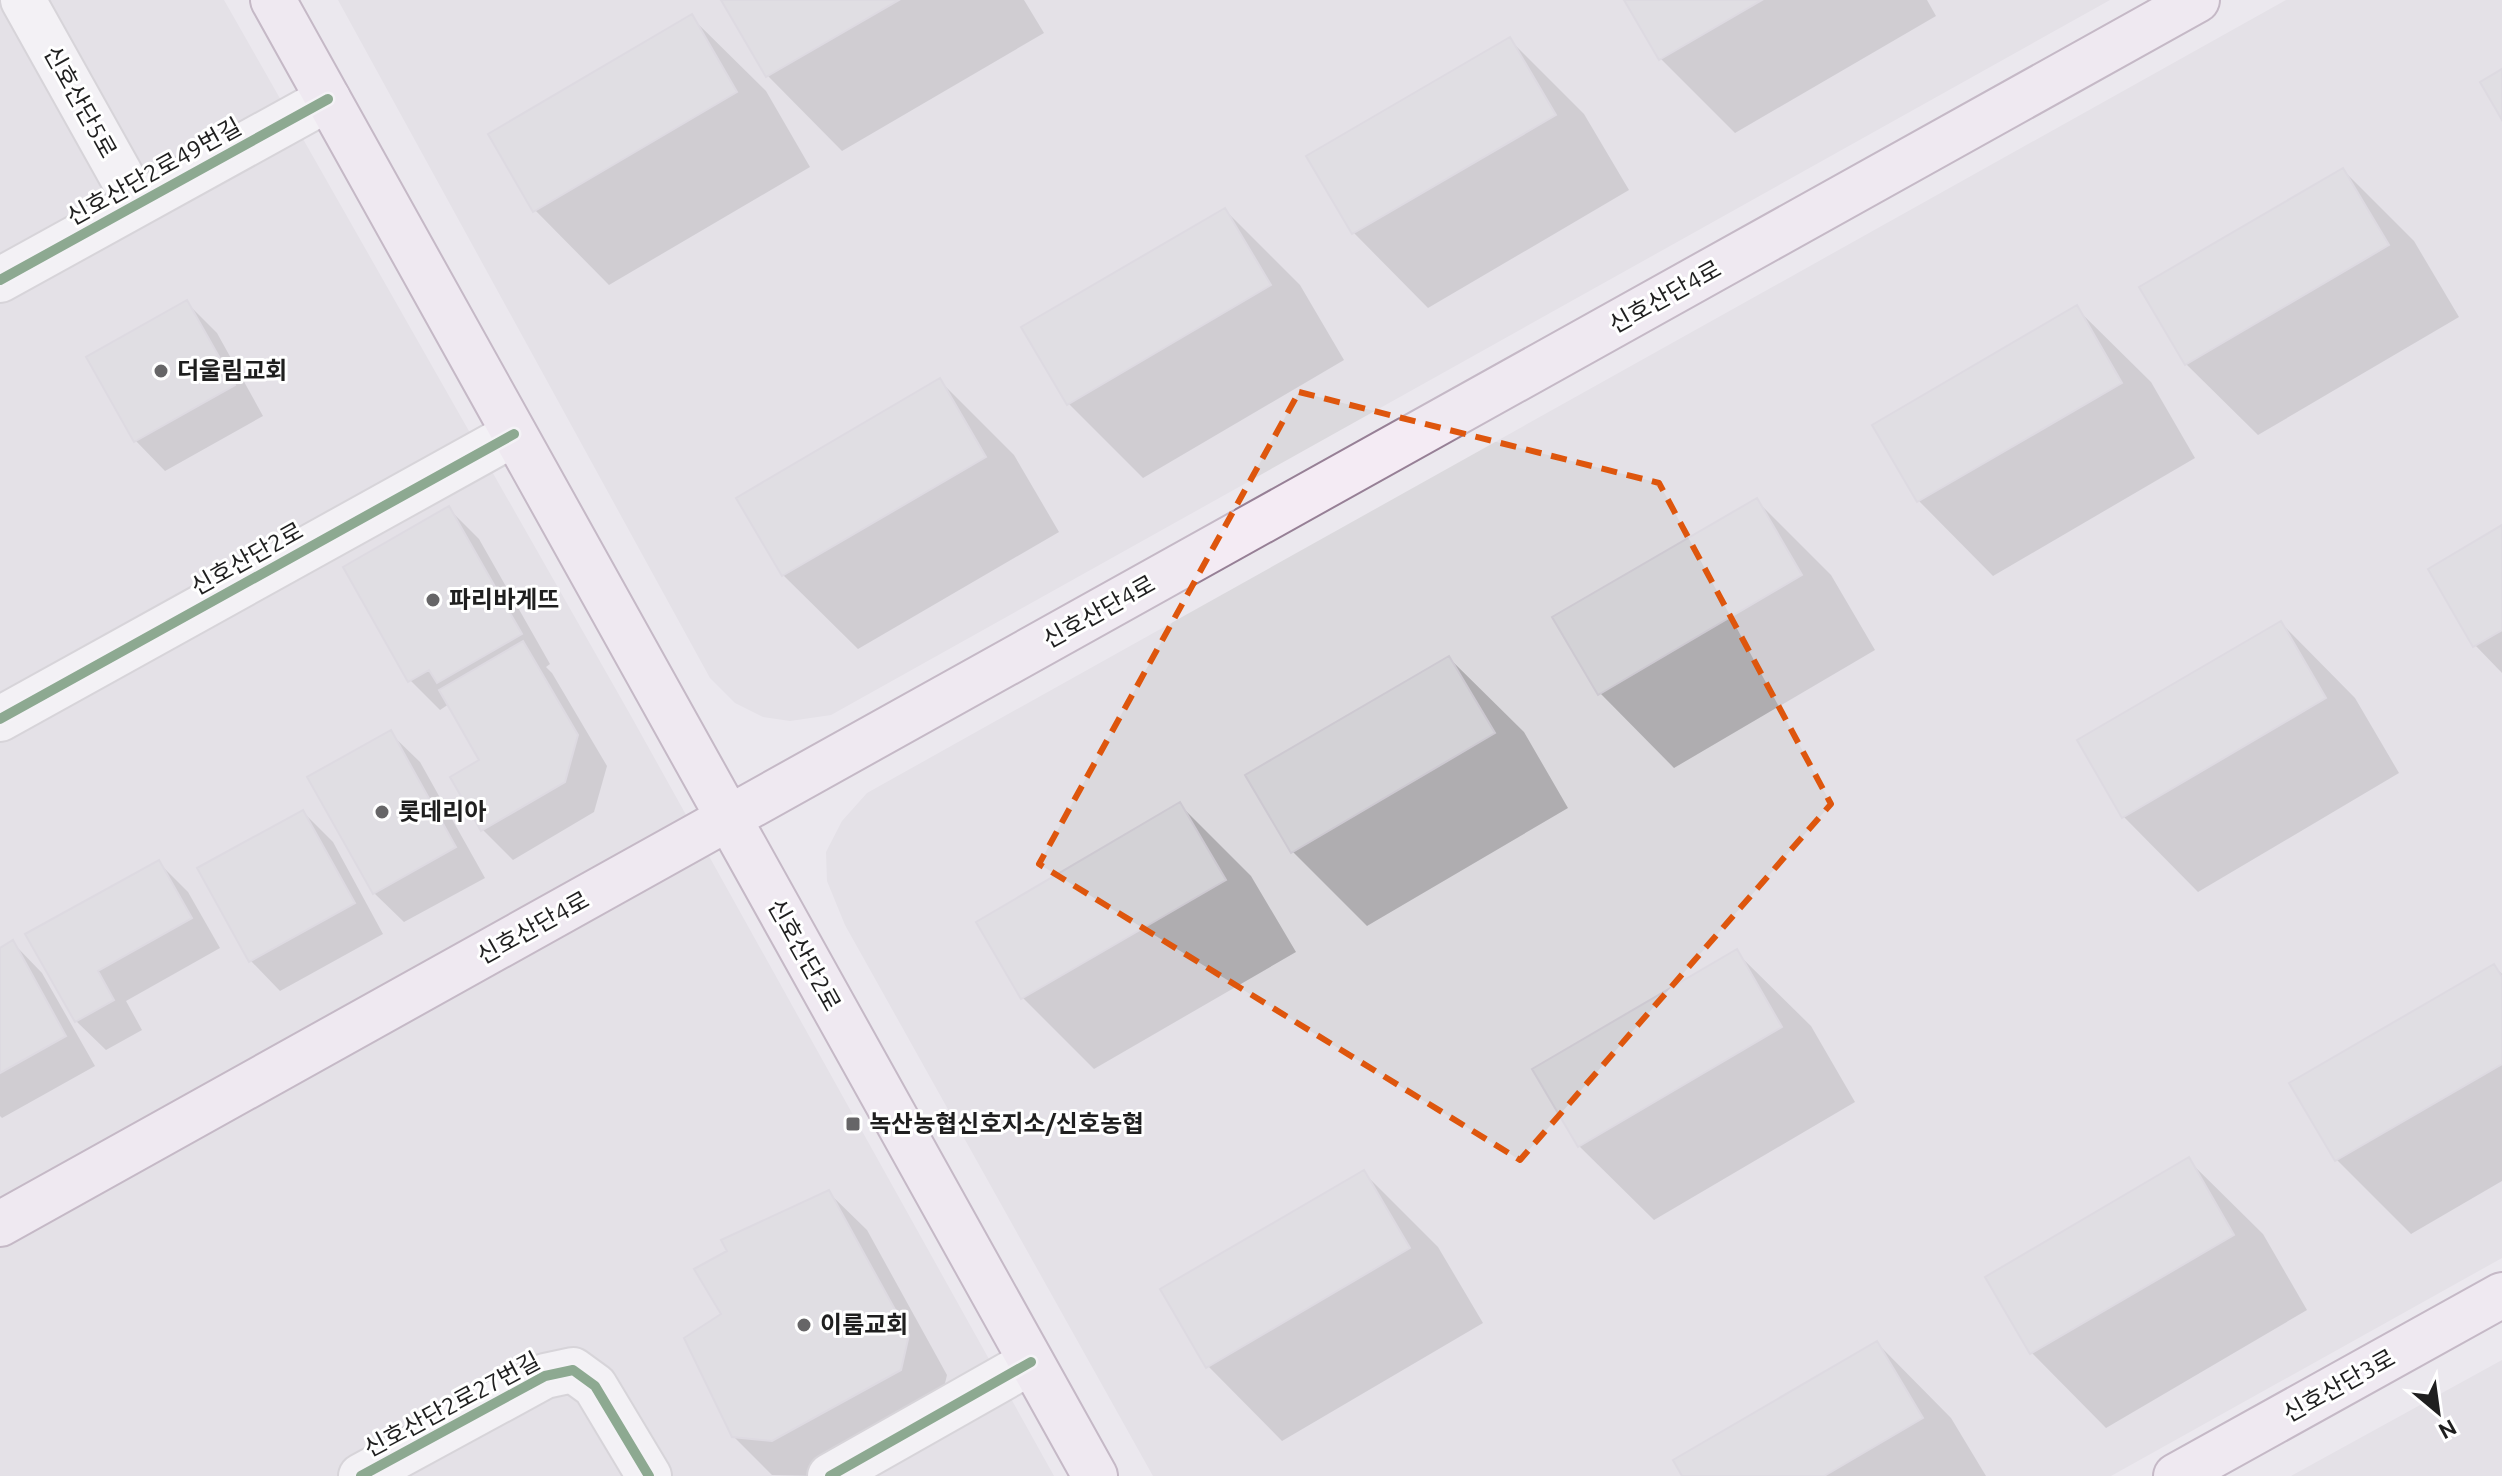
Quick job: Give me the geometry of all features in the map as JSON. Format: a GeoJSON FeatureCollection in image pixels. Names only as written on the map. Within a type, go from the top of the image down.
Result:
{"type":"FeatureCollection","features":[{"type":"Feature","properties":{"kind":"main road","name":"신호산단2로"},"geometry":{"type":"LineString","coordinates":[[273,0],[1095,1476]]}},
{"type":"Feature","properties":{"kind":"main road","name":"신호산단4로"},"geometry":{"type":"LineString","coordinates":[[0,1224],[2197,0]]}},
{"type":"Feature","properties":{"kind":"main road","name":"신호산단3로"},"geometry":{"type":"LineString","coordinates":[[2176,1476],[2502,1295]]}},
{"type":"Feature","properties":{"kind":"street","name":"신호산단5로"},"geometry":{"type":"LineString","coordinates":[[23,0],[137,204]]}},
{"type":"Feature","properties":{"kind":"street","name":"신호산단2로49번길"},"geometry":{"type":"LineString","coordinates":[[0,280],[328,99]]}},
{"type":"Feature","properties":{"kind":"street","name":"신호산단2로"},"geometry":{"type":"LineString","coordinates":[[0,719],[514,434]]}},
{"type":"Feature","properties":{"kind":"street"},"geometry":{"type":"LineString","coordinates":[[830,1476],[1031,1362]]}},
{"type":"Feature","properties":{"kind":"street","name":"신호산단2로27번길"},"geometry":{"type":"LineString","coordinates":[[361,1476],[545,1376],[560,1370],[573,1370],[595,1386],[649,1476]]}},
{"type":"Feature","properties":{"kind":"highlighted area"},"geometry":{"type":"Polygon","coordinates":[[[1299,392],[1659,483],[1831,804],[1520,1160],[1039,864],[1299,392]]]}},
{"type":"Feature","properties":{"kind":"shaded area"},"geometry":{"type":"Polygon","coordinates":[[[0,0],[224,0],[631,716],[1054,1476],[0,1476],[0,0]]]}},
{"type":"Feature","properties":{"kind":"shaded area"},"geometry":{"type":"Polygon","coordinates":[[[338,0],[2110,0],[831,715],[790,721],[763,717],[735,703],[710,678],[338,0]]]}},
{"type":"Feature","properties":{"kind":"shaded area"},"geometry":{"type":"Polygon","coordinates":[[[2286,0],[2502,0],[2502,1258],[2111,1476],[1153,1476],[845,925],[827,881],[826,852],[842,821],[867,793],[2286,0]]]}},
{"type":"Feature","properties":{"kind":"shaded area"},"geometry":{"type":"Polygon","coordinates":[[[2502,1360],[2502,1476],[2291,1476],[2502,1360]]]}},
{"type":"Feature","properties":{"kind":"building"},"geometry":{"type":"Polygon","coordinates":[[[721,0],[899,0],[766,77],[721,0]]]}},
{"type":"Feature","properties":{"kind":"building"},"geometry":{"type":"Polygon","coordinates":[[[1624,0],[1762,0],[1659,60],[1624,0]]]}},
{"type":"Feature","properties":{"kind":"building"},"geometry":{"type":"Polygon","coordinates":[[[692,14],[737,92],[533,212],[488,134],[692,14]]]}},
{"type":"Feature","properties":{"kind":"building"},"geometry":{"type":"Polygon","coordinates":[[[1510,37],[1556,115],[1352,234],[1306,156],[1510,37]]]}},
{"type":"Feature","properties":{"kind":"building"},"geometry":{"type":"Polygon","coordinates":[[[2502,69],[2502,120],[2480,82],[2502,69]]]}},
{"type":"Feature","properties":{"kind":"building"},"geometry":{"type":"Polygon","coordinates":[[[2343,168],[2389,245],[2185,365],[2139,287],[2343,168]]]}},
{"type":"Feature","properties":{"kind":"building"},"geometry":{"type":"Polygon","coordinates":[[[1225,208],[1271,285],[1067,405],[1021,327],[1225,208]]]}},
{"type":"Feature","properties":{"kind":"building","name":"더울림교회"},"geometry":{"type":"Polygon","coordinates":[[[187,300],[235,385],[134,442],[86,357],[187,300]]]}},
{"type":"Feature","properties":{"kind":"building"},"geometry":{"type":"Polygon","coordinates":[[[2077,305],[2122,383],[1917,502],[1872,425],[2077,305]]]}},
{"type":"Feature","properties":{"kind":"building"},"geometry":{"type":"Polygon","coordinates":[[[940,378],[986,457],[782,576],[736,498],[940,378]]]}},
{"type":"Feature","properties":{"kind":"building"},"geometry":{"type":"Polygon","coordinates":[[[1757,498],[1802,575],[1598,695],[1552,617],[1757,498]]]}},
{"type":"Feature","properties":{"kind":"building","name":"파리바게뜨"},"geometry":{"type":"Polygon","coordinates":[[[449,506],[522,634],[437,683],[429,670],[408,682],[343,567],[449,506]]]}},
{"type":"Feature","properties":{"kind":"building"},"geometry":{"type":"Polygon","coordinates":[[[2502,525],[2502,630],[2473,647],[2428,569],[2502,525]]]}},
{"type":"Feature","properties":{"kind":"building"},"geometry":{"type":"Polygon","coordinates":[[[2281,621],[2326,698],[2122,818],[2077,740],[2281,621]]]}},
{"type":"Feature","properties":{"kind":"building"},"geometry":{"type":"Polygon","coordinates":[[[523,641],[578,735],[565,782],[481,831],[450,777],[479,760],[439,690],[523,641]]]}},
{"type":"Feature","properties":{"kind":"building"},"geometry":{"type":"Polygon","coordinates":[[[1449,656],[1495,733],[1291,853],[1245,775],[1449,656]]]}},
{"type":"Feature","properties":{"kind":"building","name":"롯데리아"},"geometry":{"type":"Polygon","coordinates":[[[391,730],[456,847],[373,894],[307,777],[391,730]]]}},
{"type":"Feature","properties":{"kind":"building"},"geometry":{"type":"Polygon","coordinates":[[[1180,802],[1226,880],[1021,999],[976,922],[1180,802]]]}},
{"type":"Feature","properties":{"kind":"building"},"geometry":{"type":"Polygon","coordinates":[[[303,810],[355,903],[249,962],[197,868],[303,810]]]}},
{"type":"Feature","properties":{"kind":"building"},"geometry":{"type":"Polygon","coordinates":[[[159,860],[192,918],[98,971],[114,1000],[75,1022],[25,934],[159,860]]]}},
{"type":"Feature","properties":{"kind":"building"},"geometry":{"type":"Polygon","coordinates":[[[13,940],[66,1036],[0,1073],[0,948],[13,940]]]}},
{"type":"Feature","properties":{"kind":"building"},"geometry":{"type":"Polygon","coordinates":[[[1737,949],[1782,1027],[1578,1147],[1532,1069],[1737,949]]]}},
{"type":"Feature","properties":{"kind":"building"},"geometry":{"type":"Polygon","coordinates":[[[2494,964],[2502,977],[2502,1064],[2335,1161],[2289,1083],[2494,964]]]}},
{"type":"Feature","properties":{"kind":"building"},"geometry":{"type":"Polygon","coordinates":[[[2189,1157],[2234,1235],[2030,1354],[1985,1277],[2189,1157]]]}},
{"type":"Feature","properties":{"kind":"building"},"geometry":{"type":"Polygon","coordinates":[[[1364,1170],[1410,1248],[1206,1368],[1160,1289],[1364,1170]]]}},
{"type":"Feature","properties":{"kind":"building","name":"이룸교회"},"geometry":{"type":"Polygon","coordinates":[[[829,1190],[909,1335],[901,1370],[772,1441],[732,1437],[684,1338],[721,1314],[694,1269],[727,1251],[721,1240],[829,1190]]]}},
{"type":"Feature","properties":{"kind":"building"},"geometry":{"type":"Polygon","coordinates":[[[1877,1341],[1923,1418],[1824,1476],[1682,1476],[1673,1460],[1877,1341]]]}},
{"type":"Feature","properties":{"kind":"cycle path"},"geometry":{"type":"LineString","coordinates":[[0,280],[328,99]]}},
{"type":"Feature","properties":{"kind":"cycle path"},"geometry":{"type":"LineString","coordinates":[[0,719],[514,434]]}},
{"type":"Feature","properties":{"kind":"cycle path"},"geometry":{"type":"LineString","coordinates":[[830,1476],[1031,1362]]}},
{"type":"Feature","properties":{"kind":"cycle path"},"geometry":{"type":"LineString","coordinates":[[361,1476],[545,1376],[573,1370],[595,1386],[649,1476]]}},
{"type":"Feature","properties":{"kind":"place","name":"더울림교회"},"geometry":{"type":"Point","coordinates":[161,371]}},
{"type":"Feature","properties":{"kind":"place","name":"파리바게뜨"},"geometry":{"type":"Point","coordinates":[433,600]}},
{"type":"Feature","properties":{"kind":"place","name":"롯데리아"},"geometry":{"type":"Point","coordinates":[382,812]}},
{"type":"Feature","properties":{"kind":"place","name":"녹산농협신호지소/신호농협"},"geometry":{"type":"Point","coordinates":[853,1124]}},
{"type":"Feature","properties":{"kind":"place","name":"이룸교회"},"geometry":{"type":"Point","coordinates":[804,1325]}}]}
